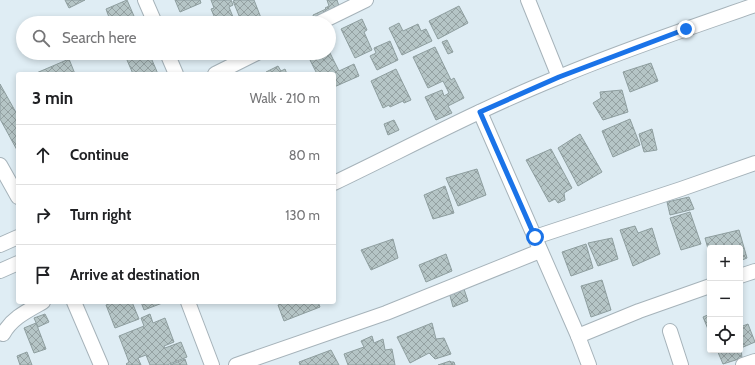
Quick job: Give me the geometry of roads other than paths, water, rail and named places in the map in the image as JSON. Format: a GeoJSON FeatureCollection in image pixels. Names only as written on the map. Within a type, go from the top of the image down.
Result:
{"type":"FeatureCollection","features":[{"type":"Feature","properties":{"kind":"street"},"geometry":{"type":"LineString","coordinates":[[145,0],[152,16]]}},
{"type":"Feature","properties":{"kind":"street"},"geometry":{"type":"LineString","coordinates":[[333,16],[366,0]]}},
{"type":"Feature","properties":{"kind":"street"},"geometry":{"type":"LineString","coordinates":[[528,0],[559,77]]}},
{"type":"Feature","properties":{"kind":"street"},"geometry":{"type":"LineString","coordinates":[[336,181],[480,112],[559,77],[686,29],[755,5]]}},
{"type":"Feature","properties":{"kind":"street"},"geometry":{"type":"LineString","coordinates":[[170,60],[175,72]]}},
{"type":"Feature","properties":{"kind":"street"},"geometry":{"type":"LineString","coordinates":[[219,72],[244,60]]}},
{"type":"Feature","properties":{"kind":"street"},"geometry":{"type":"LineString","coordinates":[[480,112],[578,336],[589,365]]}},
{"type":"Feature","properties":{"kind":"street"},"geometry":{"type":"LineString","coordinates":[[535,237],[755,163]]}},
{"type":"Feature","properties":{"kind":"street"},"geometry":{"type":"LineString","coordinates":[[0,165],[13,177],[16,189]]}},
{"type":"Feature","properties":{"kind":"street"},"geometry":{"type":"LineString","coordinates":[[0,245],[16,238]]}},
{"type":"Feature","properties":{"kind":"street"},"geometry":{"type":"LineString","coordinates":[[236,365],[386,313],[540,251]]}},
{"type":"Feature","properties":{"kind":"street"},"geometry":{"type":"LineString","coordinates":[[0,271],[16,264]]}},
{"type":"Feature","properties":{"kind":"street"},"geometry":{"type":"LineString","coordinates":[[743,275],[755,271]]}},
{"type":"Feature","properties":{"kind":"street"},"geometry":{"type":"LineString","coordinates":[[578,336],[639,311],[707,287]]}},
{"type":"Feature","properties":{"kind":"street"},"geometry":{"type":"LineString","coordinates":[[3,334],[13,320],[40,304]]}},
{"type":"Feature","properties":{"kind":"street"},"geometry":{"type":"LineString","coordinates":[[75,304],[101,365]]}},
{"type":"Feature","properties":{"kind":"street"},"geometry":{"type":"LineString","coordinates":[[189,304],[212,365]]}},
{"type":"Feature","properties":{"kind":"street"},"geometry":{"type":"LineString","coordinates":[[670,331],[681,365]]}},
{"type":"Feature","properties":{"kind":"street"},"geometry":{"type":"LineString","coordinates":[[743,365],[755,360]]}}]}
